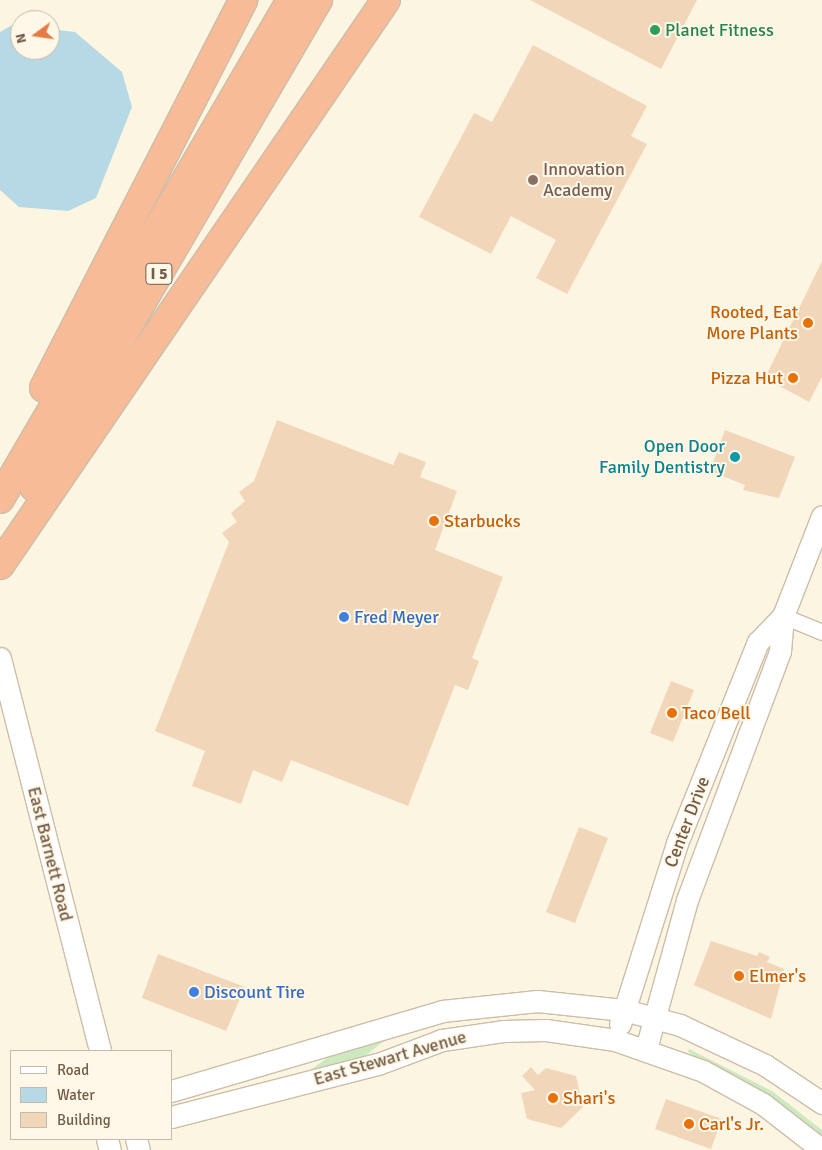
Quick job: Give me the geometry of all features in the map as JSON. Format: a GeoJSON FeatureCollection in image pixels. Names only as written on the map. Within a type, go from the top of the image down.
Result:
{"type":"FeatureCollection","features":[{"type":"Feature","properties":{"kind":"highway"},"geometry":{"type":"LineString","coordinates":[[0,478],[242,0]]}},
{"type":"Feature","properties":{"kind":"highway","name":"I 5"},"geometry":{"type":"LineString","coordinates":[[0,499],[291,0]]}},
{"type":"Feature","properties":{"kind":"highway","name":"I 5"},"geometry":{"type":"LineString","coordinates":[[0,547],[318,0]]}},
{"type":"Feature","properties":{"kind":"highway"},"geometry":{"type":"LineString","coordinates":[[0,565],[386,0]]}},
{"type":"Feature","properties":{"kind":"main road","name":"Center Drive"},"geometry":{"type":"LineString","coordinates":[[646,1049],[687,900],[780,651],[783,616],[822,516]]}},
{"type":"Feature","properties":{"kind":"main road","name":"Center Drive"},"geometry":{"type":"LineString","coordinates":[[616,1040],[677,843],[754,651],[783,616]]}},
{"type":"Feature","properties":{"kind":"main road","name":"East Barnett Road"},"geometry":{"type":"LineString","coordinates":[[2,664],[100,1050]]}},
{"type":"Feature","properties":{"kind":"main road","name":"East Stewart Avenue"},"geometry":{"type":"LineString","coordinates":[[172,1091],[442,1011],[536,1001],[624,1010],[654,1017],[739,1051],[822,1103]]}},
{"type":"Feature","properties":{"kind":"main road","name":"East Stewart Avenue"},"geometry":{"type":"LineString","coordinates":[[172,1117],[378,1064],[460,1036],[546,1030],[616,1040],[646,1049],[703,1071],[763,1104],[822,1150]]}},
{"type":"Feature","properties":{"kind":"street"},"geometry":{"type":"LineString","coordinates":[[783,616],[822,632]]}},
{"type":"Feature","properties":{"kind":"green space"},"geometry":{"type":"Polygon","coordinates":[[[390,1036],[364,1057],[312,1069],[338,1050],[390,1036]]]}},
{"type":"Feature","properties":{"kind":"green space"},"geometry":{"type":"Polygon","coordinates":[[[689,1049],[772,1091],[822,1130],[822,1140],[688,1052],[689,1049]]]}},
{"type":"Feature","properties":{"kind":"water"},"geometry":{"type":"Polygon","coordinates":[[[10,26],[10,60],[60,60],[60,30],[75,32],[122,72],[132,107],[96,198],[68,211],[19,207],[0,190],[0,32],[10,26]]]}},
{"type":"Feature","properties":{"kind":"building"},"geometry":{"type":"Polygon","coordinates":[[[530,0],[697,0],[661,69],[530,0]]]}},
{"type":"Feature","properties":{"kind":"building","name":"Innovation Academy"},"geometry":{"type":"Polygon","coordinates":[[[533,45],[647,106],[631,136],[647,144],[567,294],[536,278],[556,240],[511,216],[491,254],[419,217],[474,113],[492,122],[533,45]]]}},
{"type":"Feature","properties":{"kind":"building"},"geometry":{"type":"Polygon","coordinates":[[[822,261],[822,377],[809,402],[765,378],[822,261]]]}},
{"type":"Feature","properties":{"kind":"building","name":"Fred Meyer"},"geometry":{"type":"Polygon","coordinates":[[[277,420],[393,465],[399,452],[426,462],[420,477],[457,491],[435,550],[503,577],[472,658],[479,661],[468,690],[455,685],[408,806],[291,760],[282,782],[253,770],[241,804],[192,786],[205,751],[155,731],[229,542],[222,533],[237,522],[231,513],[245,501],[239,492],[254,481],[277,420]]]}},
{"type":"Feature","properties":{"kind":"building"},"geometry":{"type":"Polygon","coordinates":[[[725,430],[795,457],[779,498],[743,490],[745,485],[710,471],[725,430]]]}},
{"type":"Feature","properties":{"kind":"building","name":"Taco Bell"},"geometry":{"type":"Polygon","coordinates":[[[671,681],[694,690],[673,742],[650,733],[671,681]]]}},
{"type":"Feature","properties":{"kind":"building"},"geometry":{"type":"Polygon","coordinates":[[[579,827],[608,838],[575,923],[546,912],[579,827]]]}},
{"type":"Feature","properties":{"kind":"building","name":"Elmer's"},"geometry":{"type":"Polygon","coordinates":[[[711,941],[757,956],[759,952],[770,957],[767,962],[784,969],[771,1019],[694,985],[711,941]]]}},
{"type":"Feature","properties":{"kind":"building","name":"Discount Tire"},"geometry":{"type":"Polygon","coordinates":[[[158,954],[245,987],[226,1031],[142,998],[158,954]]]}},
{"type":"Feature","properties":{"kind":"building","name":"Shari's"},"geometry":{"type":"Polygon","coordinates":[[[531,1067],[538,1075],[546,1068],[576,1076],[583,1107],[561,1128],[527,1119],[521,1093],[535,1090],[522,1076],[531,1067]]]}},
{"type":"Feature","properties":{"kind":"building","name":"Carl's Jr."},"geometry":{"type":"Polygon","coordinates":[[[666,1099],[722,1119],[711,1149],[655,1129],[666,1099]]]}},
{"type":"Feature","properties":{"kind":"place","name":"Planet Fitness"},"geometry":{"type":"Point","coordinates":[655,30]}},
{"type":"Feature","properties":{"kind":"place","name":"Innovation Academy"},"geometry":{"type":"Point","coordinates":[533,180]}},
{"type":"Feature","properties":{"kind":"place","name":"Rooted, Eat More Plants"},"geometry":{"type":"Point","coordinates":[808,323]}},
{"type":"Feature","properties":{"kind":"place","name":"Pizza Hut"},"geometry":{"type":"Point","coordinates":[793,378]}},
{"type":"Feature","properties":{"kind":"place","name":"Open Door Family Dentistry"},"geometry":{"type":"Point","coordinates":[735,457]}},
{"type":"Feature","properties":{"kind":"place","name":"Starbucks"},"geometry":{"type":"Point","coordinates":[434,521]}},
{"type":"Feature","properties":{"kind":"place","name":"Fred Meyer"},"geometry":{"type":"Point","coordinates":[344,617]}},
{"type":"Feature","properties":{"kind":"place","name":"Taco Bell"},"geometry":{"type":"Point","coordinates":[672,713]}},
{"type":"Feature","properties":{"kind":"place","name":"Elmer's"},"geometry":{"type":"Point","coordinates":[739,976]}},
{"type":"Feature","properties":{"kind":"place","name":"Discount Tire"},"geometry":{"type":"Point","coordinates":[194,992]}},
{"type":"Feature","properties":{"kind":"place","name":"Shari's"},"geometry":{"type":"Point","coordinates":[553,1098]}},
{"type":"Feature","properties":{"kind":"place","name":"Carl's Jr."},"geometry":{"type":"Point","coordinates":[689,1124]}}]}
